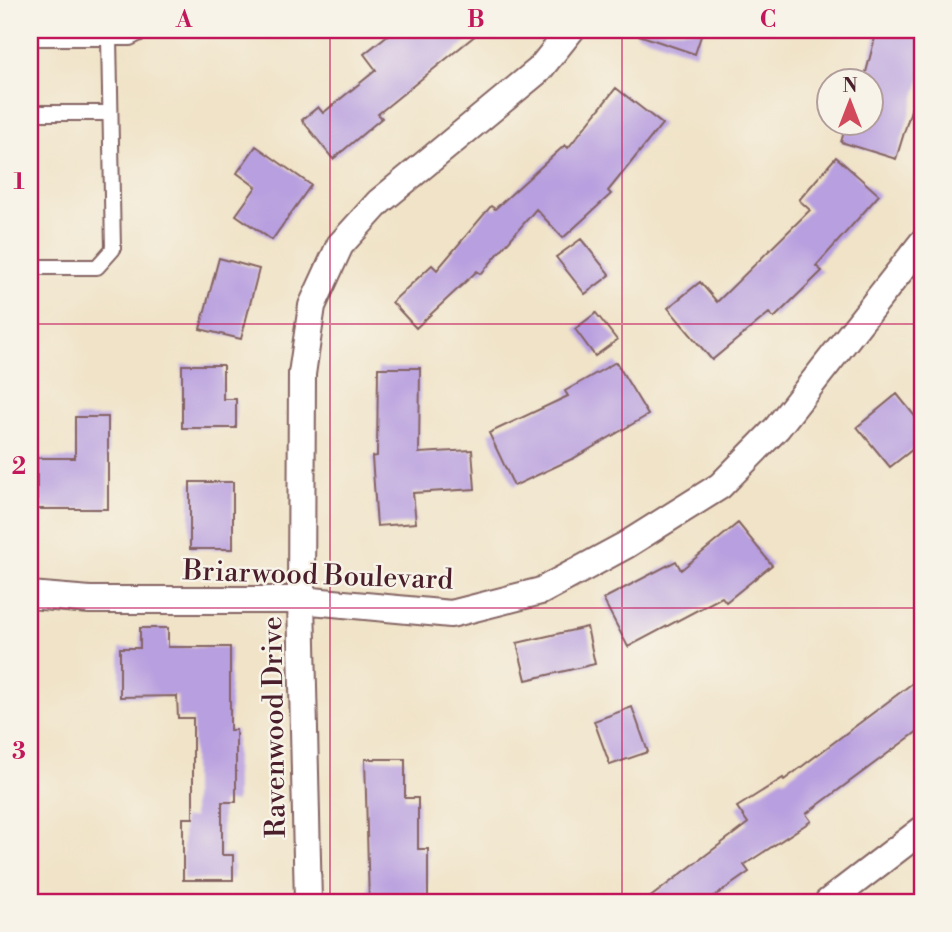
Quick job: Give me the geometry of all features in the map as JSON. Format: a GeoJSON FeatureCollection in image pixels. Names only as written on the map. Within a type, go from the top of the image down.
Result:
{"type":"FeatureCollection","features":[{"type":"Feature","properties":{"kind":"street","name":"Ravenwood Drive"},"geometry":{"type":"LineString","coordinates":[[308,902],[301,600],[302,374],[312,306],[340,245],[379,202],[539,70],[571,30]]}},
{"type":"Feature","properties":{"kind":"street","name":"Briarwood Boulevard"},"geometry":{"type":"LineString","coordinates":[[30,595],[90,600],[301,600],[451,614],[541,591],[626,545],[720,486],[777,428],[922,243]]}},
{"type":"Feature","properties":{"kind":"street"},"geometry":{"type":"LineString","coordinates":[[828,902],[922,830]]}},
{"type":"Feature","properties":{"kind":"lane"},"geometry":{"type":"LineString","coordinates":[[30,38],[109,38],[146,30]]}},
{"type":"Feature","properties":{"kind":"lane"},"geometry":{"type":"LineString","coordinates":[[30,267],[97,267],[113,249],[109,38]]}},
{"type":"Feature","properties":{"kind":"lane"},"geometry":{"type":"LineString","coordinates":[[30,113],[110,113]]}},
{"type":"Feature","properties":{"kind":"building"},"geometry":{"type":"Polygon","coordinates":[[[394,30],[482,30],[378,114],[382,118],[333,159],[302,120],[318,107],[323,113],[376,70],[364,54],[394,30]]]}},
{"type":"Feature","properties":{"kind":"building"},"geometry":{"type":"Polygon","coordinates":[[[637,30],[703,30],[695,54],[636,34],[637,30]]]}},
{"type":"Feature","properties":{"kind":"building"},"geometry":{"type":"Polygon","coordinates":[[[877,30],[922,30],[922,74],[896,159],[841,142],[843,136],[886,136],[886,66],[868,66],[877,30]]]}},
{"type":"Feature","properties":{"kind":"building"},"geometry":{"type":"Polygon","coordinates":[[[616,88],[662,124],[608,191],[611,194],[563,238],[536,209],[481,274],[477,271],[416,328],[392,302],[432,265],[437,270],[491,206],[495,209],[565,145],[568,148],[616,88]]]}},
{"type":"Feature","properties":{"kind":"building"},"geometry":{"type":"Polygon","coordinates":[[[256,146],[311,185],[272,240],[236,215],[256,187],[237,173],[256,146]]]}},
{"type":"Feature","properties":{"kind":"building"},"geometry":{"type":"Polygon","coordinates":[[[836,157],[879,195],[816,266],[822,271],[774,318],[769,313],[712,360],[668,308],[700,282],[717,302],[810,210],[799,200],[836,157]]]}},
{"type":"Feature","properties":{"kind":"building"},"geometry":{"type":"Polygon","coordinates":[[[581,239],[610,275],[585,294],[556,257],[581,239]]]}},
{"type":"Feature","properties":{"kind":"building"},"geometry":{"type":"Polygon","coordinates":[[[219,258],[259,269],[241,339],[200,329],[219,258]]]}},
{"type":"Feature","properties":{"kind":"building"},"geometry":{"type":"Polygon","coordinates":[[[596,313],[617,340],[595,356],[575,329],[596,313]]]}},
{"type":"Feature","properties":{"kind":"building"},"geometry":{"type":"Polygon","coordinates":[[[616,362],[648,415],[574,458],[514,486],[489,433],[568,396],[565,391],[616,362]]]}},
{"type":"Feature","properties":{"kind":"building"},"geometry":{"type":"Polygon","coordinates":[[[182,365],[223,365],[223,399],[236,399],[236,428],[182,428],[182,365]]]}},
{"type":"Feature","properties":{"kind":"building"},"geometry":{"type":"Polygon","coordinates":[[[378,368],[420,368],[419,453],[472,450],[475,489],[413,493],[416,523],[377,526],[372,457],[377,456],[378,368]]]}},
{"type":"Feature","properties":{"kind":"building"},"geometry":{"type":"Polygon","coordinates":[[[897,394],[922,425],[922,442],[890,467],[857,427],[897,394]]]}},
{"type":"Feature","properties":{"kind":"building"},"geometry":{"type":"Polygon","coordinates":[[[75,417],[108,417],[108,509],[37,509],[37,458],[75,458],[75,417]]]}},
{"type":"Feature","properties":{"kind":"building"},"geometry":{"type":"Polygon","coordinates":[[[190,482],[233,482],[233,549],[190,549],[190,482]]]}},
{"type":"Feature","properties":{"kind":"building"},"geometry":{"type":"Polygon","coordinates":[[[738,523],[772,565],[726,602],[722,597],[628,647],[603,599],[676,561],[681,570],[738,523]]]}},
{"type":"Feature","properties":{"kind":"building"},"geometry":{"type":"Polygon","coordinates":[[[587,627],[595,664],[526,680],[517,643],[587,627]]]}},
{"type":"Feature","properties":{"kind":"building"},"geometry":{"type":"Polygon","coordinates":[[[140,628],[168,628],[168,647],[230,647],[230,730],[236,730],[236,802],[222,802],[222,855],[233,855],[233,880],[183,880],[183,818],[193,818],[193,718],[178,718],[177,696],[120,697],[120,648],[140,648],[140,628]]]}},
{"type":"Feature","properties":{"kind":"building"},"geometry":{"type":"Polygon","coordinates":[[[922,676],[922,728],[806,814],[811,821],[744,865],[749,872],[706,902],[644,902],[748,823],[737,807],[783,778],[784,780],[922,676]]]}},
{"type":"Feature","properties":{"kind":"building"},"geometry":{"type":"Polygon","coordinates":[[[632,707],[648,752],[610,765],[594,721],[632,707]]]}},
{"type":"Feature","properties":{"kind":"building"},"geometry":{"type":"Polygon","coordinates":[[[365,759],[405,759],[405,798],[418,798],[418,849],[428,849],[428,902],[369,902],[365,759]]]}}]}
